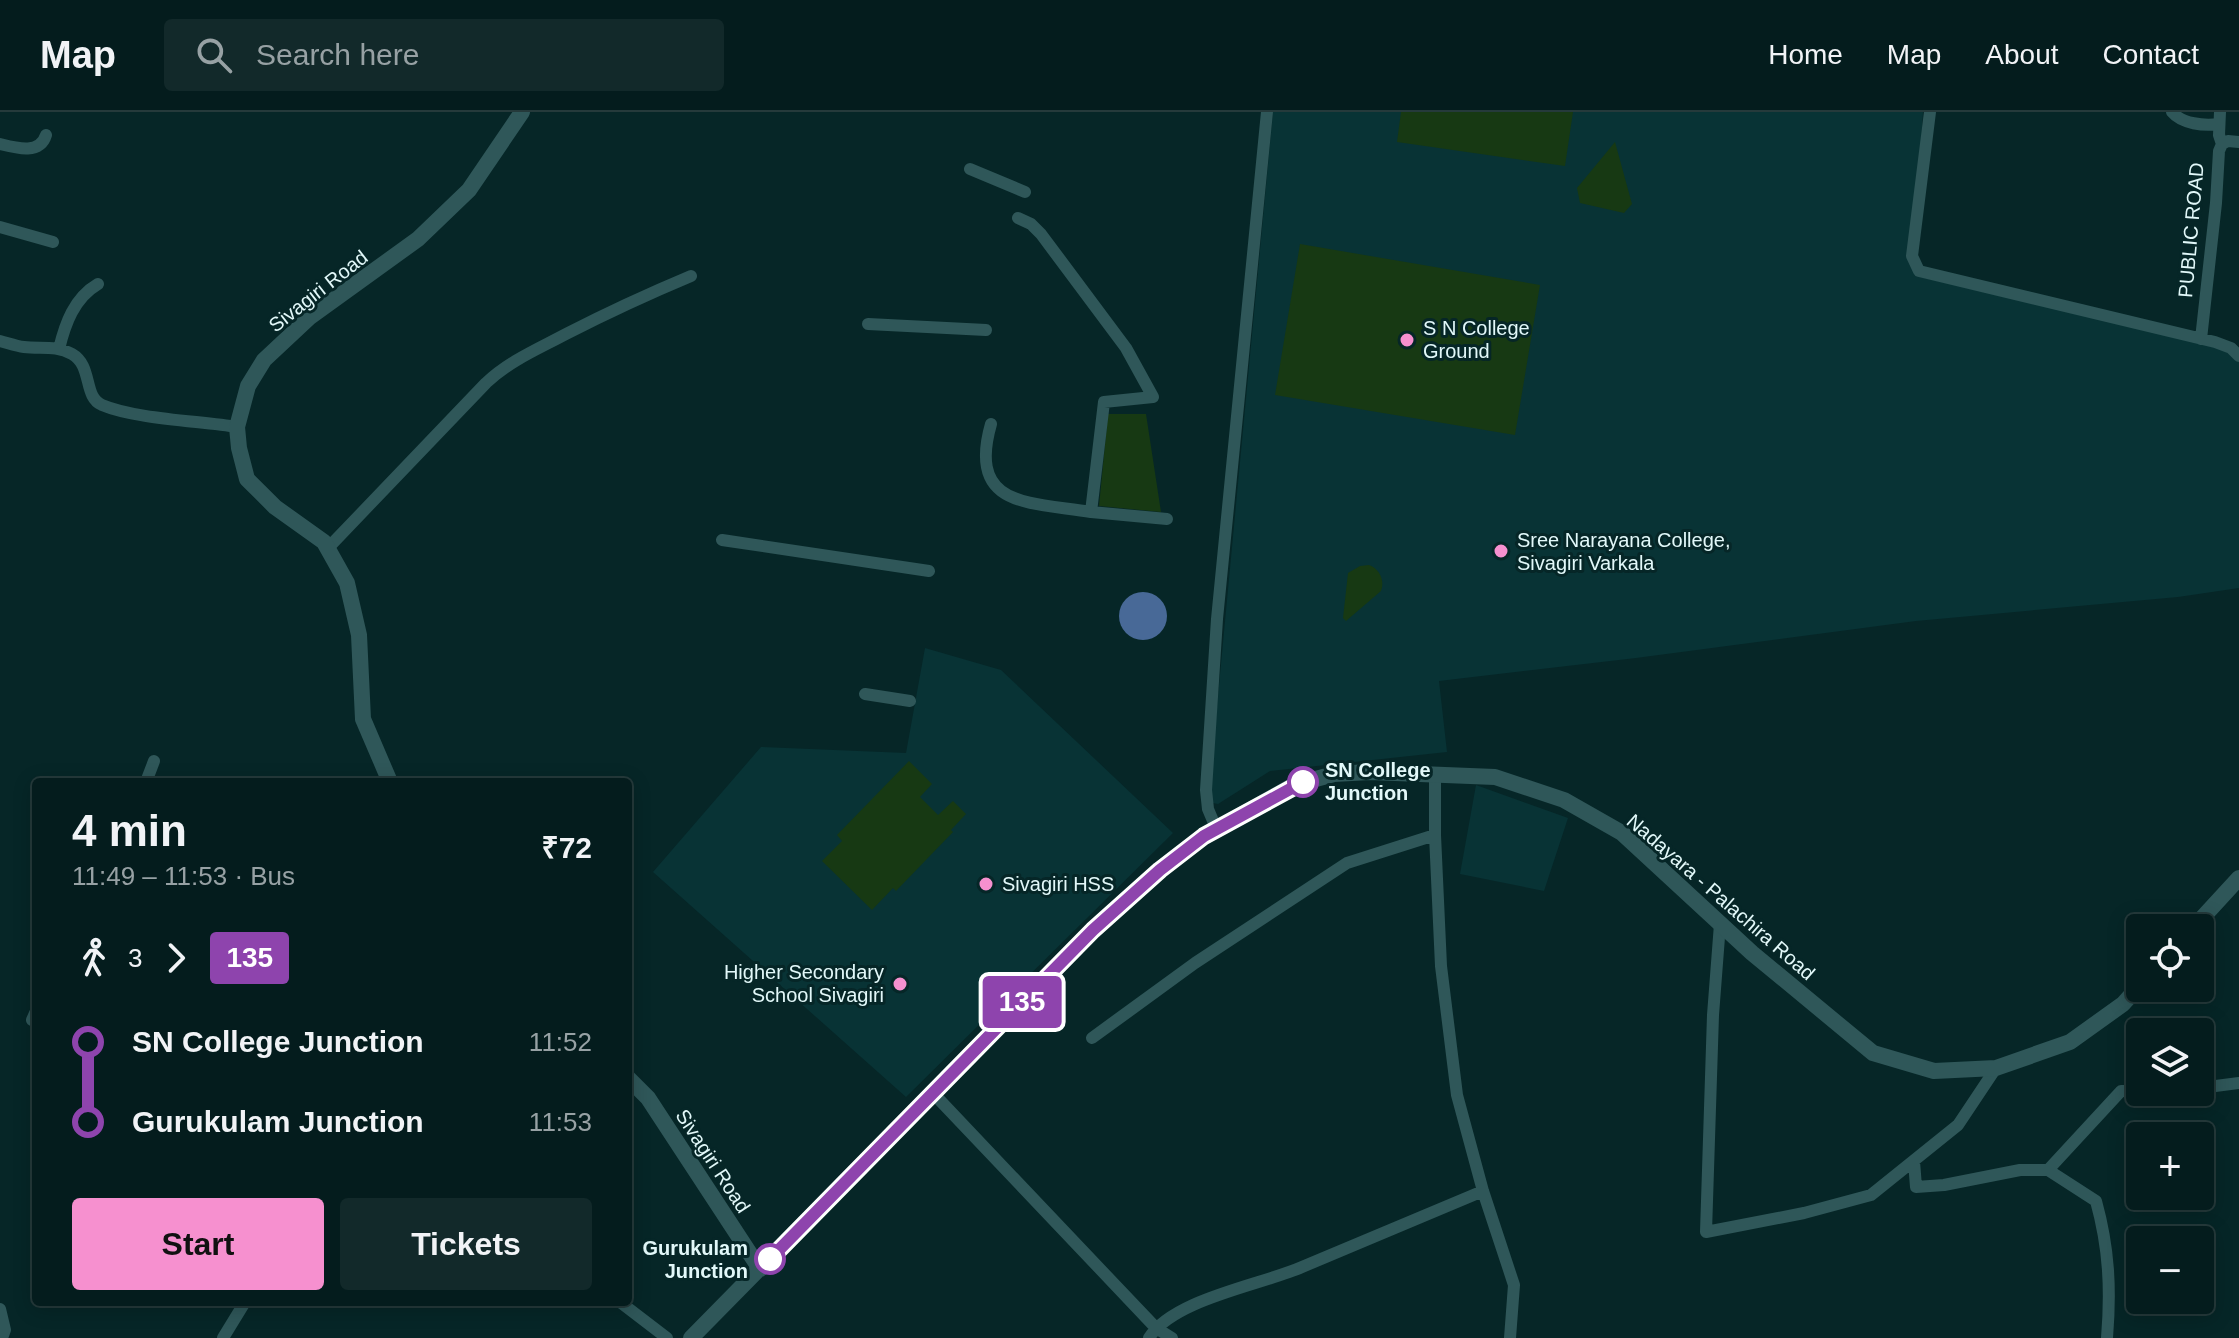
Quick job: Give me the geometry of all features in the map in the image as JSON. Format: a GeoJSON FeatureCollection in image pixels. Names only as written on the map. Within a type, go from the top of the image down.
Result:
{"type":"FeatureCollection","features":[{"type":"Feature","properties":{"kind":"main road","name":"Sivagiri Road"},"geometry":{"type":"LineString","coordinates":[[388,778],[363,719],[359,635],[347,583],[324,542],[275,507],[247,479],[237,427],[248,386],[264,360],[310,317],[418,239],[469,190],[522,112]]}},
{"type":"Feature","properties":{"kind":"main road","name":"Nadayara - Palachira Road"},"geometry":{"type":"LineString","coordinates":[[691,1338],[1093,930],[1160,870],[1216,828],[1294,785],[1321,777],[1370,772],[1495,777],[1564,800],[1622,833],[1752,953],[1873,1053],[1934,1071],[1996,1068],[2070,1042],[2126,1001]]}},
{"type":"Feature","properties":{"kind":"main road"},"geometry":{"type":"LineString","coordinates":[[2206,914],[2239,878]]}},
{"type":"Feature","properties":{"kind":"main road","name":"Sivagiri Road"},"geometry":{"type":"LineString","coordinates":[[632,1082],[648,1098],[760,1269]]}},
{"type":"Feature","properties":{"kind":"street"},"geometry":{"type":"LineString","coordinates":[[1216,828],[1208,809],[1206,790],[1217,619],[1267,112]]}},
{"type":"Feature","properties":{"kind":"street"},"geometry":{"type":"LineString","coordinates":[[1930,112],[1912,256],[1919,271],[2223,344],[2239,356]]}},
{"type":"Feature","properties":{"kind":"street"},"geometry":{"type":"LineString","coordinates":[[2172,112],[2177,118],[2209,125],[2219,118],[2222,144]]}},
{"type":"Feature","properties":{"kind":"street"},"geometry":{"type":"LineString","coordinates":[[0,144],[23,149],[38,147],[46,135]]}},
{"type":"Feature","properties":{"kind":"street","name":"PUBLIC ROAD"},"geometry":{"type":"LineString","coordinates":[[2201,339],[2219,151],[2222,144],[2228,141],[2239,142]]}},
{"type":"Feature","properties":{"kind":"street"},"geometry":{"type":"LineString","coordinates":[[970,169],[1025,192]]}},
{"type":"Feature","properties":{"kind":"street"},"geometry":{"type":"LineString","coordinates":[[1018,218],[1031,224],[1041,234],[1126,348],[1153,397],[1104,402],[1091,512]]}},
{"type":"Feature","properties":{"kind":"street"},"geometry":{"type":"LineString","coordinates":[[0,227],[53,242]]}},
{"type":"Feature","properties":{"kind":"street"},"geometry":{"type":"LineString","coordinates":[[328,548],[504,368],[638,298],[691,276]]}},
{"type":"Feature","properties":{"kind":"street"},"geometry":{"type":"LineString","coordinates":[[59,349],[73,310],[81,297],[98,284]]}},
{"type":"Feature","properties":{"kind":"street"},"geometry":{"type":"LineString","coordinates":[[868,324],[986,330]]}},
{"type":"Feature","properties":{"kind":"street"},"geometry":{"type":"LineString","coordinates":[[0,341],[25,347],[47,346],[76,357],[84,365],[92,396],[100,404],[127,412],[237,427]]}},
{"type":"Feature","properties":{"kind":"street"},"geometry":{"type":"LineString","coordinates":[[991,424],[986,439],[986,467],[992,484],[1010,498],[1091,512],[1167,519]]}},
{"type":"Feature","properties":{"kind":"street"},"geometry":{"type":"LineString","coordinates":[[722,540],[929,571]]}},
{"type":"Feature","properties":{"kind":"street"},"geometry":{"type":"LineString","coordinates":[[865,694],[910,701]]}},
{"type":"Feature","properties":{"kind":"street"},"geometry":{"type":"LineString","coordinates":[[148,778],[154,761]]}},
{"type":"Feature","properties":{"kind":"street"},"geometry":{"type":"LineString","coordinates":[[1435,777],[1441,966],[1457,1095],[1483,1191],[1514,1285],[1510,1338]]}},
{"type":"Feature","properties":{"kind":"street"},"geometry":{"type":"LineString","coordinates":[[1092,1038],[1195,963],[1347,863],[1435,835]]}},
{"type":"Feature","properties":{"kind":"street"},"geometry":{"type":"LineString","coordinates":[[1720,924],[1713,1015],[1706,1232],[1804,1213],[1871,1195],[1958,1125],[1996,1068]]}},
{"type":"Feature","properties":{"kind":"street"},"geometry":{"type":"LineString","coordinates":[[2214,1086],[2239,1083]]}},
{"type":"Feature","properties":{"kind":"street"},"geometry":{"type":"LineString","coordinates":[[2048,1170],[2121,1091],[2126,1091]]}},
{"type":"Feature","properties":{"kind":"street"},"geometry":{"type":"LineString","coordinates":[[932,1092],[1153,1333],[1172,1338]]}},
{"type":"Feature","properties":{"kind":"street"},"geometry":{"type":"LineString","coordinates":[[1914,1161],[1916,1187],[1956,1183],[2020,1170],[2048,1170],[2096,1201],[2107,1239],[2110,1302],[2107,1338]]}},
{"type":"Feature","properties":{"kind":"street"},"geometry":{"type":"LineString","coordinates":[[1153,1333],[1206,1299],[1299,1269],[1483,1191]]}},
{"type":"Feature","properties":{"kind":"street"},"geometry":{"type":"LineString","coordinates":[[223,1338],[243,1306]]}},
{"type":"Feature","properties":{"kind":"street"},"geometry":{"type":"LineString","coordinates":[[625,1306],[667,1338]]}},
{"type":"Feature","properties":{"kind":"street"},"geometry":{"type":"LineString","coordinates":[[0,1309],[5,1330],[2,1338]]}},
{"type":"Feature","properties":{"kind":"shaded area"},"geometry":{"type":"Polygon","coordinates":[[[1273,112],[1923,112],[1913,271],[1920,277],[2222,345],[2239,358],[2239,588],[2178,597],[1916,621],[1439,681],[1447,752],[1270,771],[1218,804],[1208,802],[1273,112]]]}},
{"type":"Feature","properties":{"kind":"shaded area","name":"Higher Secondary School Sivagiri"},"geometry":{"type":"Polygon","coordinates":[[[925,648],[1001,670],[1173,833],[906,1097],[653,872],[761,747],[906,753],[925,648]]]}},
{"type":"Feature","properties":{"kind":"shaded area"},"geometry":{"type":"Polygon","coordinates":[[[1476,785],[1568,818],[1544,891],[1460,874],[1476,785]]]}},
{"type":"Feature","properties":{"kind":"green space"},"geometry":{"type":"Polygon","coordinates":[[[1401,112],[1573,112],[1565,166],[1397,142],[1401,112]]]}},
{"type":"Feature","properties":{"kind":"green space"},"geometry":{"type":"Polygon","coordinates":[[[1615,142],[1632,204],[1624,213],[1580,203],[1577,188],[1615,142]]]}},
{"type":"Feature","properties":{"kind":"green space","name":"S N College Ground"},"geometry":{"type":"Polygon","coordinates":[[[1300,244],[1540,285],[1515,435],[1275,395],[1300,244]]]}},
{"type":"Feature","properties":{"kind":"green space"},"geometry":{"type":"Polygon","coordinates":[[[1108,414],[1146,414],[1161,512],[1099,506],[1108,414]]]}},
{"type":"Feature","properties":{"kind":"green space"},"geometry":{"type":"Polygon","coordinates":[[[1369,565],[1381,576],[1381,591],[1346,621],[1343,618],[1348,573],[1369,565]]]}},
{"type":"Feature","properties":{"kind":"green space"},"geometry":{"type":"Polygon","coordinates":[[[909,761],[932,784],[920,797],[938,815],[953,801],[966,814],[951,830],[953,832],[896,891],[893,888],[872,910],[822,861],[842,841],[837,835],[909,761]]]}},
{"type":"Feature","properties":{"kind":"water"},"geometry":{"type":"Polygon","coordinates":[[[1143,592],[1160,599],[1167,616],[1160,633],[1143,640],[1126,633],[1119,616],[1126,599],[1143,592]]]}},
{"type":"Feature","properties":{"kind":"bus line","name":"135"},"geometry":{"type":"LineString","coordinates":[[770,1259],[1093,930],[1160,870],[1216,828],[1303,782]]}},
{"type":"Feature","properties":{"kind":"place","name":"S N College Ground"},"geometry":{"type":"Point","coordinates":[1407,340]}},
{"type":"Feature","properties":{"kind":"place","name":"Sree Narayana College, Sivagiri Varkala"},"geometry":{"type":"Point","coordinates":[1501,551]}},
{"type":"Feature","properties":{"kind":"place","name":"SN College Junction"},"geometry":{"type":"Point","coordinates":[1303,782]}},
{"type":"Feature","properties":{"kind":"place","name":"Sivagiri HSS"},"geometry":{"type":"Point","coordinates":[986,884]}},
{"type":"Feature","properties":{"kind":"place","name":"Higher Secondary School Sivagiri"},"geometry":{"type":"Point","coordinates":[900,984]}},
{"type":"Feature","properties":{"kind":"place","name":"Gurukulam Junction"},"geometry":{"type":"Point","coordinates":[770,1259]}}]}
